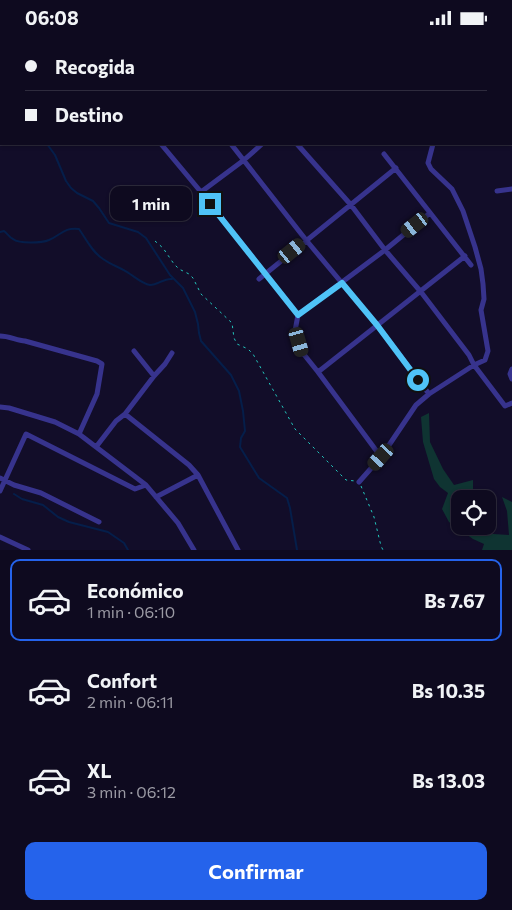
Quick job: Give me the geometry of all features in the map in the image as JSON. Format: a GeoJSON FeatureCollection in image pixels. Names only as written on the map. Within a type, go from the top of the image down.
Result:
{"type":"FeatureCollection","features":[{"type":"Feature","properties":{"kind":"street"},"geometry":{"type":"LineString","coordinates":[[162,145],[298,315],[296,331],[302,352],[381,457]]}},
{"type":"Feature","properties":{"kind":"street"},"geometry":{"type":"LineString","coordinates":[[232,145],[306,240],[377,325],[429,394]]}},
{"type":"Feature","properties":{"kind":"street"},"geometry":{"type":"LineString","coordinates":[[201,192],[261,145]]}},
{"type":"Feature","properties":{"kind":"street"},"geometry":{"type":"LineString","coordinates":[[298,145],[351,205],[421,292],[505,406],[512,403]]}},
{"type":"Feature","properties":{"kind":"street"},"geometry":{"type":"LineString","coordinates":[[359,482],[381,457],[416,405],[429,394],[485,360],[488,351],[481,310],[484,299],[481,269],[468,224],[452,189],[428,163],[434,145]]}},
{"type":"Feature","properties":{"kind":"street"},"geometry":{"type":"LineString","coordinates":[[384,154],[471,265]]}},
{"type":"Feature","properties":{"kind":"street"},"geometry":{"type":"LineString","coordinates":[[259,279],[396,169]]}},
{"type":"Feature","properties":{"kind":"street"},"geometry":{"type":"LineString","coordinates":[[496,191],[512,189]]}},
{"type":"Feature","properties":{"kind":"street"},"geometry":{"type":"LineString","coordinates":[[298,315],[342,283],[430,213]]}},
{"type":"Feature","properties":{"kind":"street"},"geometry":{"type":"LineString","coordinates":[[318,372],[464,256]]}},
{"type":"Feature","properties":{"kind":"street"},"geometry":{"type":"LineString","coordinates":[[0,336],[88,358],[102,364],[97,394],[79,434]]}},
{"type":"Feature","properties":{"kind":"street"},"geometry":{"type":"LineString","coordinates":[[134,351],[154,376]]}},
{"type":"Feature","properties":{"kind":"street"},"geometry":{"type":"LineString","coordinates":[[96,447],[116,421],[125,414],[172,353]]}},
{"type":"Feature","properties":{"kind":"street"},"geometry":{"type":"LineString","coordinates":[[512,369],[510,374],[512,379]]}},
{"type":"Feature","properties":{"kind":"street"},"geometry":{"type":"LineString","coordinates":[[0,407],[55,422],[79,434],[146,485],[178,523],[194,550]]}},
{"type":"Feature","properties":{"kind":"street"},"geometry":{"type":"LineString","coordinates":[[125,414],[189,465],[198,475],[238,550]]}},
{"type":"Feature","properties":{"kind":"street"},"geometry":{"type":"LineString","coordinates":[[0,491],[2,479],[26,434],[135,489],[146,485]]}},
{"type":"Feature","properties":{"kind":"street"},"geometry":{"type":"LineString","coordinates":[[156,497],[198,475]]}},
{"type":"Feature","properties":{"kind":"street"},"geometry":{"type":"LineString","coordinates":[[2,479],[41,493],[99,522]]}},
{"type":"Feature","properties":{"kind":"street"},"geometry":{"type":"LineString","coordinates":[[0,537],[26,550]]}},
{"type":"Feature","properties":{"kind":"path"},"geometry":{"type":"LineString","coordinates":[[155,241],[163,248],[174,265],[189,274],[201,294],[232,323],[234,338],[237,344],[248,349],[253,355],[296,429],[346,480],[359,482],[374,517],[383,550]]}},
{"type":"Feature","properties":{"kind":"green space"},"geometry":{"type":"Polygon","coordinates":[[[429,413],[430,442],[443,469],[454,485],[473,480],[473,490],[451,490],[451,523],[442,509],[448,493],[434,479],[423,442],[421,417],[429,413]]]}},
{"type":"Feature","properties":{"kind":"green space"},"geometry":{"type":"Polygon","coordinates":[[[502,497],[512,502],[512,550],[482,550],[484,544],[467,535],[509,535],[507,511],[502,497]]]}},
{"type":"Feature","properties":{"kind":"waterway"},"geometry":{"type":"LineString","coordinates":[[48,145],[55,155],[71,188],[93,201],[109,223],[138,232],[146,238],[170,275],[183,288],[195,312],[201,341],[231,375],[239,391],[245,431],[241,438],[240,447],[259,478],[287,498],[297,550]]}},
{"type":"Feature","properties":{"kind":"waterway"},"geometry":{"type":"LineString","coordinates":[[0,232],[4,231],[16,241],[36,242],[49,240],[66,230],[79,229],[99,256],[142,282],[153,285],[172,279]]}},
{"type":"Feature","properties":{"kind":"waterway"},"geometry":{"type":"LineString","coordinates":[[14,494],[22,499],[43,505],[58,517],[69,522],[108,532],[124,543],[128,550]]}},
{"type":"Feature","properties":{"kind":"route"},"geometry":{"type":"LineString","coordinates":[[210,204],[298,315],[342,283],[377,325],[418,380]]}}]}
